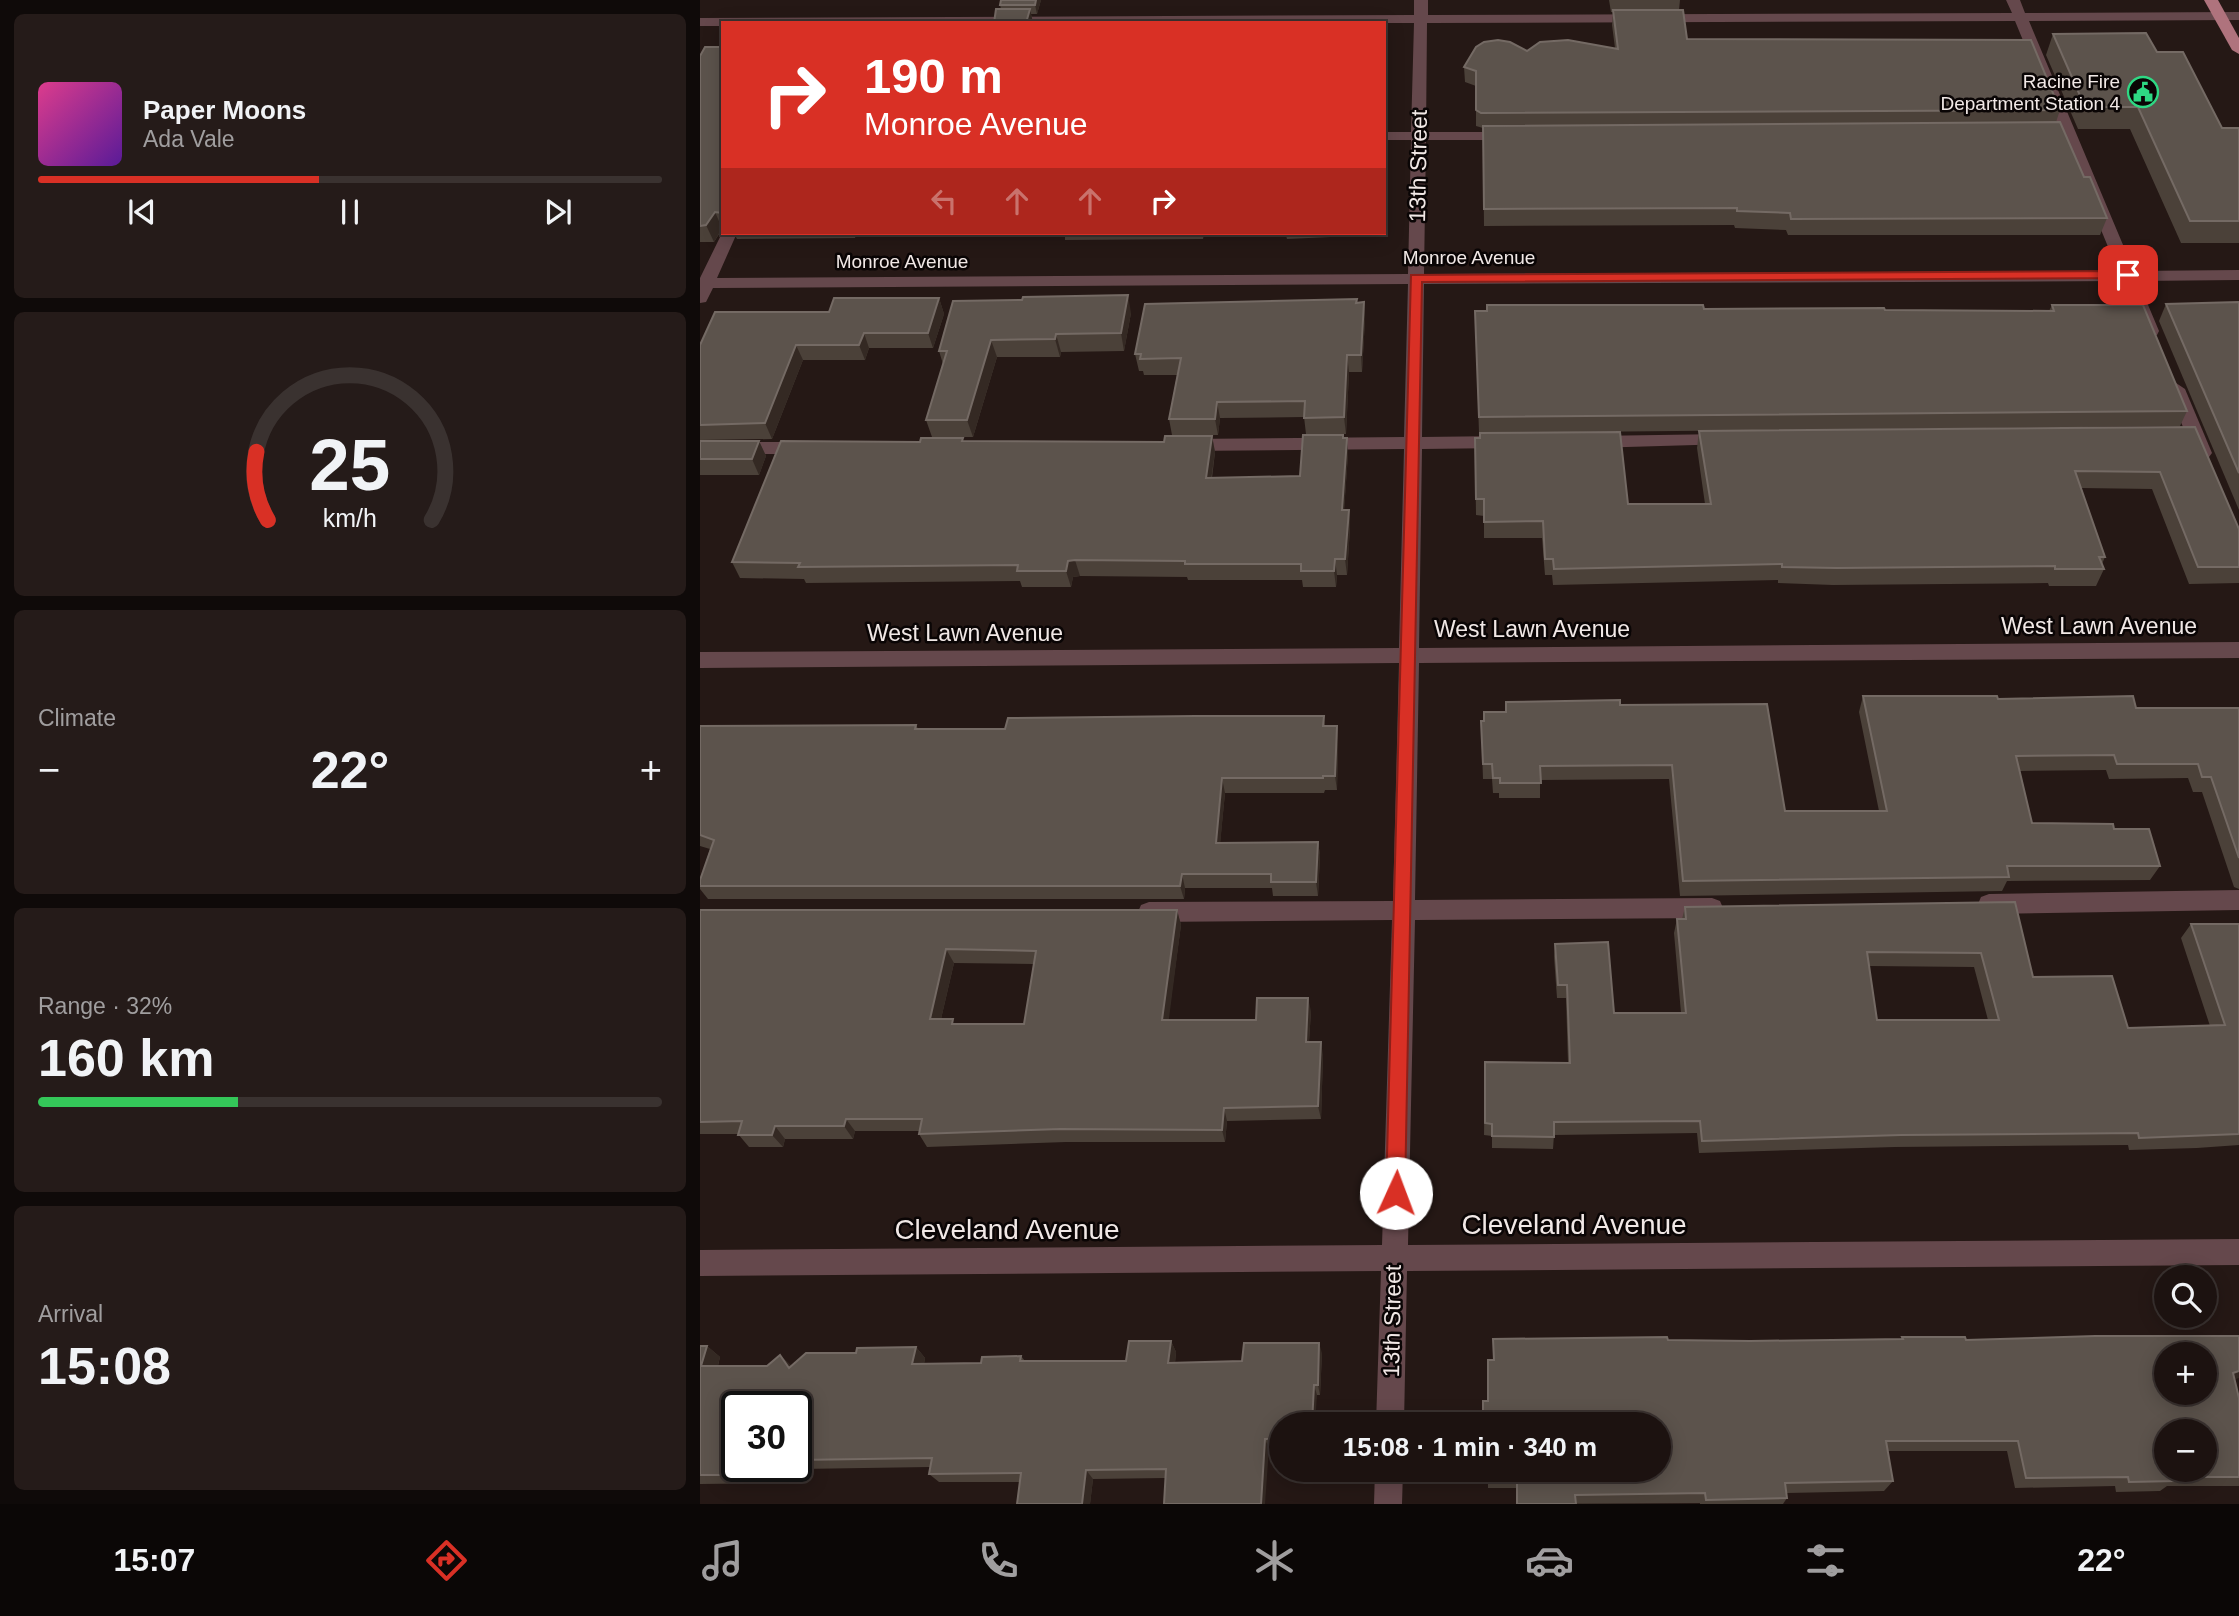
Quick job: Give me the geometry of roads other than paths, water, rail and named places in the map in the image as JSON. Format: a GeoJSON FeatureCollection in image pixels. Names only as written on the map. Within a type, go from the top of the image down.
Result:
{"type":"FeatureCollection","features":[{"type":"Feature","properties":{"kind":"main road"},"geometry":{"type":"LineString","coordinates":[[2211,0],[2239,50]]}},
{"type":"Feature","properties":{"kind":"street"},"geometry":{"type":"LineString","coordinates":[[1752,0],[1755,18]]}},
{"type":"Feature","properties":{"kind":"street"},"geometry":{"type":"LineString","coordinates":[[2013,0],[2061,132],[2128,275],[2158,348]]}},
{"type":"Feature","properties":{"kind":"street"},"geometry":{"type":"LineString","coordinates":[[868,21],[1421,9],[1755,18],[2239,16]]}},
{"type":"Feature","properties":{"kind":"street","name":"13th Street"},"geometry":{"type":"LineString","coordinates":[[1390,1412],[1404,912],[1421,9]]}},
{"type":"Feature","properties":{"kind":"street"},"geometry":{"type":"LineString","coordinates":[[700,22],[721,22]]}},
{"type":"Feature","properties":{"kind":"street"},"geometry":{"type":"LineString","coordinates":[[1386,136],[1527,136]]}},
{"type":"Feature","properties":{"kind":"street"},"geometry":{"type":"LineString","coordinates":[[702,288],[728,235]]}},
{"type":"Feature","properties":{"kind":"street","name":"Monroe Avenue"},"geometry":{"type":"LineString","coordinates":[[702,288],[1416,278],[2239,275]]}},
{"type":"Feature","properties":{"kind":"street"},"geometry":{"type":"LineString","coordinates":[[2169,373],[2189,435],[2210,470]]}},
{"type":"Feature","properties":{"kind":"street"},"geometry":{"type":"LineString","coordinates":[[1570,442],[1737,440]]}},
{"type":"Feature","properties":{"kind":"street"},"geometry":{"type":"LineString","coordinates":[[1162,445],[1529,442]]}},
{"type":"Feature","properties":{"kind":"street"},"geometry":{"type":"LineString","coordinates":[[700,449],[826,447]]}},
{"type":"Feature","properties":{"kind":"street","name":"West Lawn Avenue"},"geometry":{"type":"LineString","coordinates":[[700,660],[2239,650]]}},
{"type":"Feature","properties":{"kind":"street"},"geometry":{"type":"LineString","coordinates":[[1961,904],[2239,900]]}},
{"type":"Feature","properties":{"kind":"street"},"geometry":{"type":"LineString","coordinates":[[1130,912],[1404,912],[1740,907]]}},
{"type":"Feature","properties":{"kind":"street","name":"Cleveland Avenue"},"geometry":{"type":"LineString","coordinates":[[700,1263],[2239,1252]]}},
{"type":"Feature","properties":{"kind":"street"},"geometry":{"type":"LineString","coordinates":[[1388,1504],[1389,1482]]}},
{"type":"Feature","properties":{"kind":"place","name":"Racine Fire Department Station 4"},"geometry":{"type":"Point","coordinates":[2143,92]}}]}
